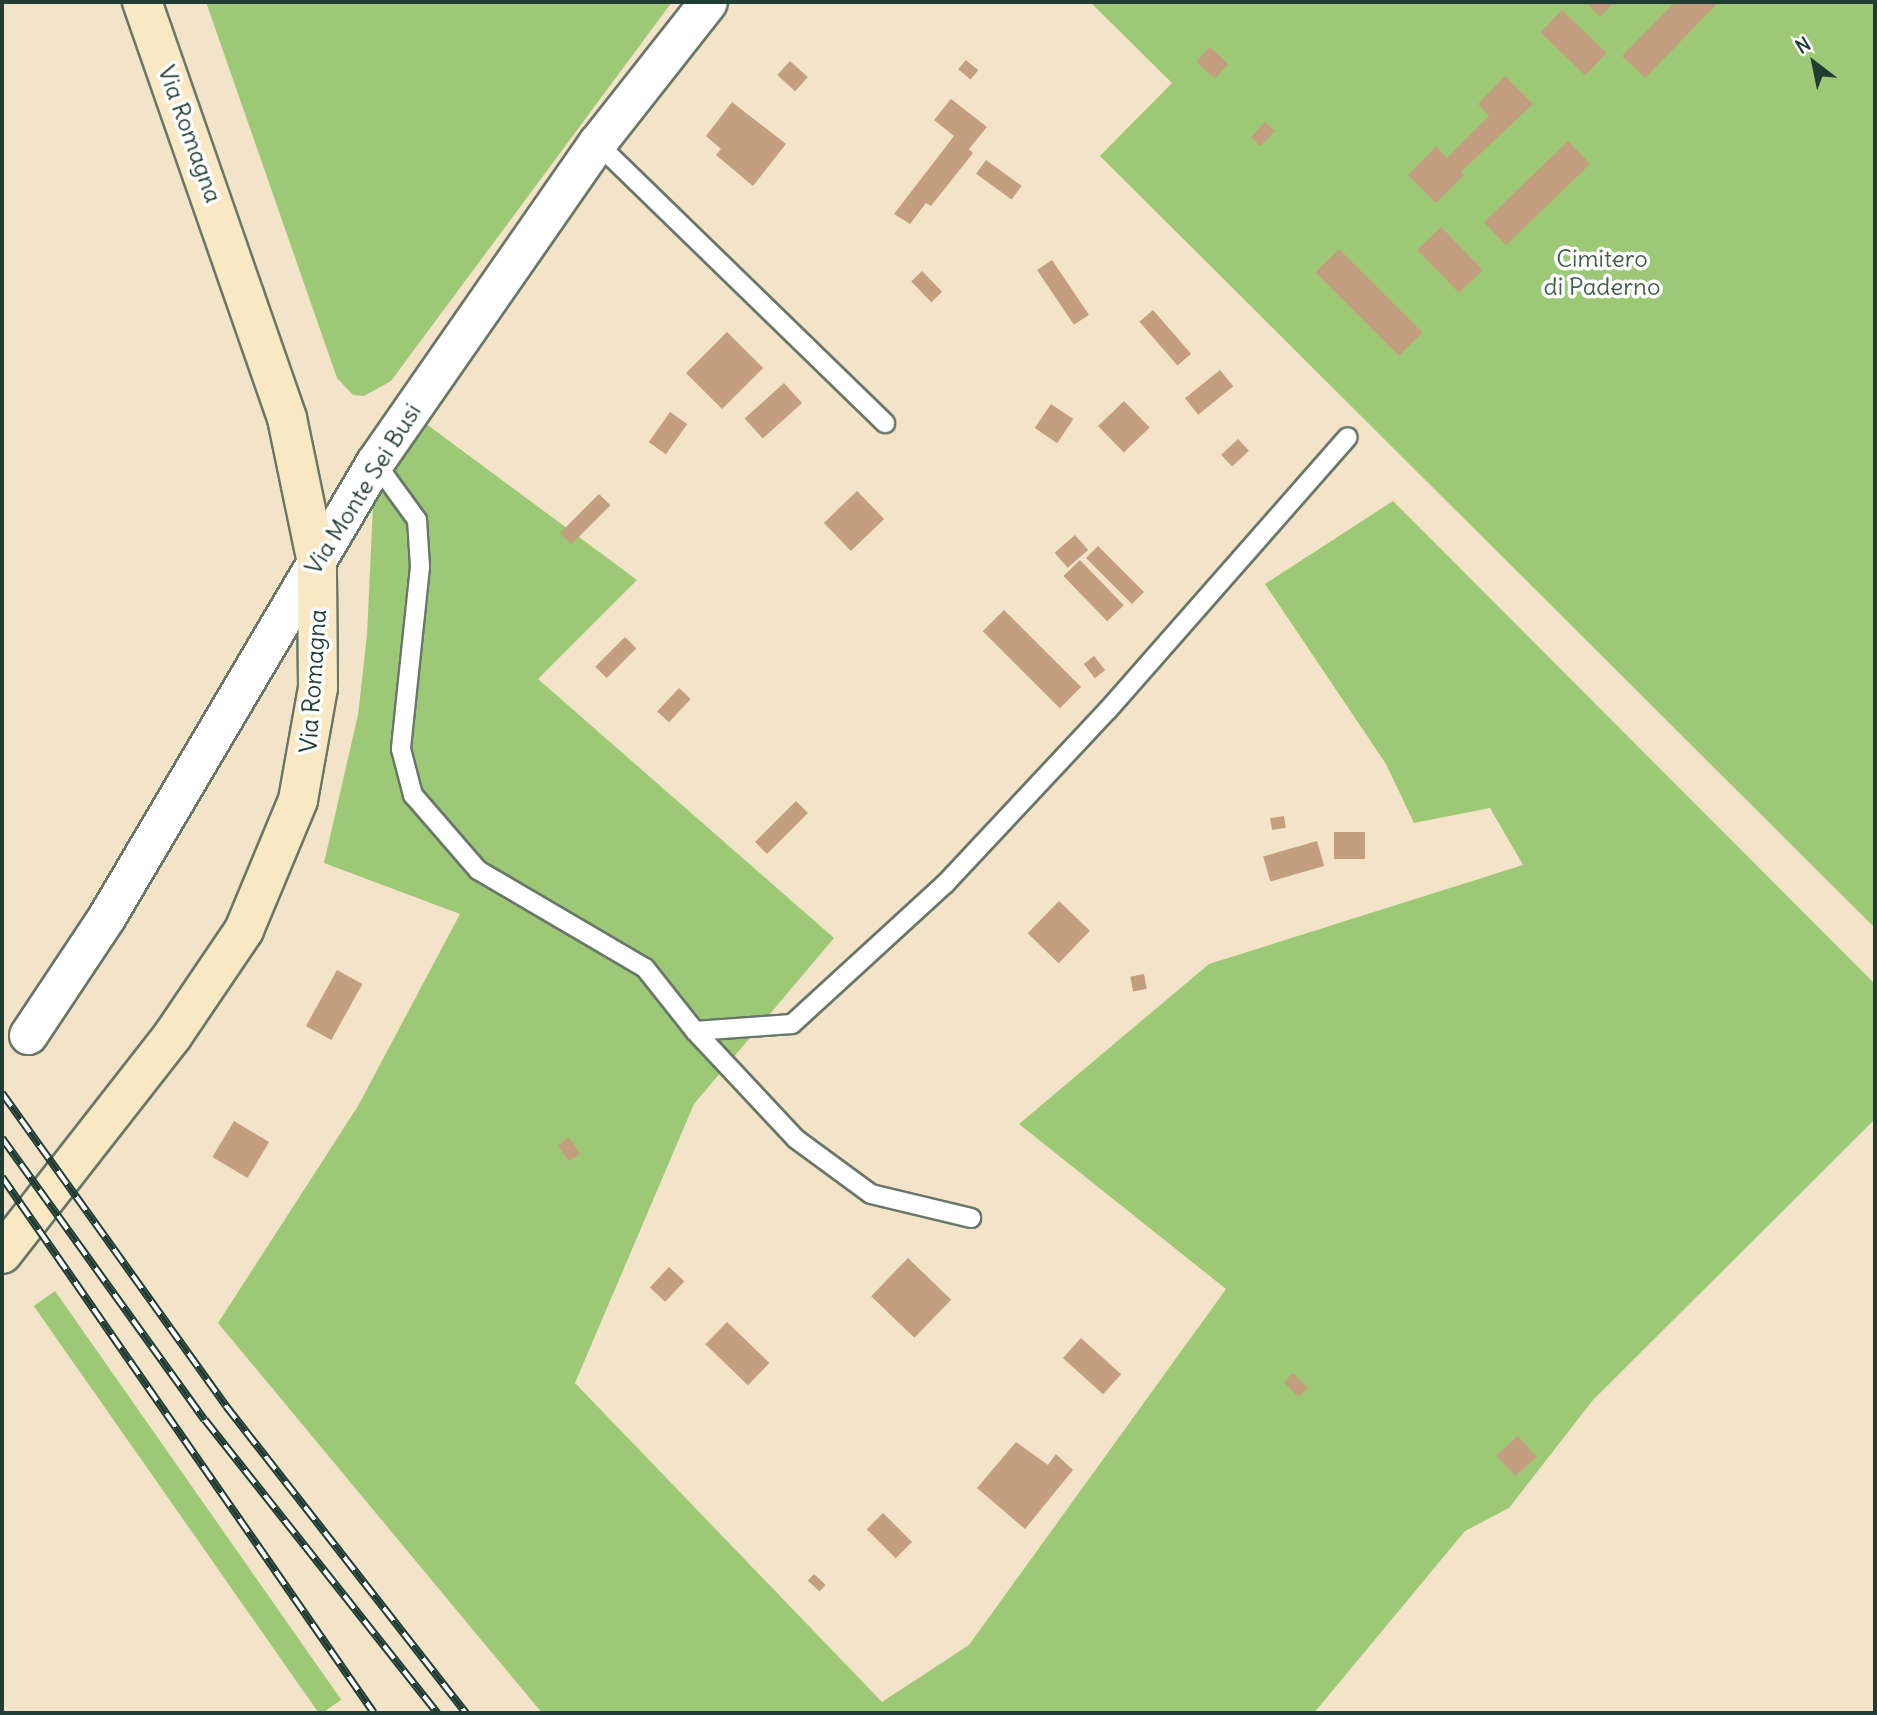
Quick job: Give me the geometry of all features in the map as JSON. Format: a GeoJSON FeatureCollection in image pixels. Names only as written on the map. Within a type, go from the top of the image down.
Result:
{"type":"FeatureCollection","features":[{"type":"Feature","properties":{"kind":"main road","name":"Via Romagna"},"geometry":{"type":"LineString","coordinates":[[2,1254],[206,990],[257,903],[287,833],[307,765],[320,646],[317,563],[290,431],[264,343],[142,2]]}},
{"type":"Feature","properties":{"kind":"street","name":"Via Monte Sei Busi"},"geometry":{"type":"LineString","coordinates":[[28,1035],[107,916],[374,462],[597,143],[708,2]]}},
{"type":"Feature","properties":{"kind":"lane"},"geometry":{"type":"LineString","coordinates":[[597,143],[885,423]]}},
{"type":"Feature","properties":{"kind":"lane"},"geometry":{"type":"LineString","coordinates":[[695,1031],[792,1024],[965,863],[1108,710],[1348,437]]}},
{"type":"Feature","properties":{"kind":"lane"},"geometry":{"type":"LineString","coordinates":[[374,462],[417,520],[420,567],[401,749],[413,795],[478,870],[645,968],[695,1031],[796,1139],[871,1194],[971,1218]]}},
{"type":"Feature","properties":{"kind":"green space"},"geometry":{"type":"Polygon","coordinates":[[[206,2],[672,2],[391,381],[364,396],[353,395],[337,378],[206,2]]]}},
{"type":"Feature","properties":{"kind":"green space","name":"Cimitero di Paderno"},"geometry":{"type":"Polygon","coordinates":[[[1090,2],[1875,2],[1875,928],[1100,156],[1172,83],[1090,2]]]}},
{"type":"Feature","properties":{"kind":"green space"},"geometry":{"type":"Polygon","coordinates":[[[410,412],[637,580],[538,679],[834,938],[694,1104],[575,1383],[882,1702],[969,1645],[1226,1289],[1019,1124],[1209,964],[1523,865],[1490,808],[1414,823],[1386,764],[1265,584],[1393,501],[1875,984],[1875,1119],[1593,1400],[1509,1508],[1465,1531],[1314,1713],[542,1713],[218,1323],[358,1106],[460,914],[324,863],[358,715],[367,635],[375,462],[410,412]]]}},
{"type":"Feature","properties":{"kind":"green space"},"geometry":{"type":"Polygon","coordinates":[[[55,1291],[341,1700],[319,1713],[34,1306],[55,1291]]]}},
{"type":"Feature","properties":{"kind":"building"},"geometry":{"type":"Polygon","coordinates":[[[1585,2],[1615,2],[1600,17],[1585,2]]]}},
{"type":"Feature","properties":{"kind":"building"},"geometry":{"type":"Polygon","coordinates":[[[1675,2],[1719,2],[1645,78],[1622,56],[1675,2]]]}},
{"type":"Feature","properties":{"kind":"building"},"geometry":{"type":"Polygon","coordinates":[[[1562,10],[1607,53],[1585,75],[1540,32],[1562,10]]]}},
{"type":"Feature","properties":{"kind":"building"},"geometry":{"type":"Polygon","coordinates":[[[1210,47],[1228,64],[1215,79],[1196,62],[1210,47]]]}},
{"type":"Feature","properties":{"kind":"building"},"geometry":{"type":"Polygon","coordinates":[[[966,60],[978,70],[971,79],[958,69],[966,60]]]}},
{"type":"Feature","properties":{"kind":"building"},"geometry":{"type":"Polygon","coordinates":[[[790,61],[808,77],[795,91],[777,75],[790,61]]]}},
{"type":"Feature","properties":{"kind":"building"},"geometry":{"type":"Polygon","coordinates":[[[1505,76],[1533,104],[1461,172],[1464,175],[1436,203],[1408,175],[1436,146],[1447,158],[1489,116],[1478,104],[1505,76]]]}},
{"type":"Feature","properties":{"kind":"building"},"geometry":{"type":"Polygon","coordinates":[[[951,99],[987,127],[969,149],[973,153],[931,206],[926,203],[910,224],[894,214],[954,136],[934,120],[951,99]]]}},
{"type":"Feature","properties":{"kind":"building"},"geometry":{"type":"Polygon","coordinates":[[[732,102],[786,144],[753,186],[716,155],[721,149],[706,136],[732,102]]]}},
{"type":"Feature","properties":{"kind":"building"},"geometry":{"type":"Polygon","coordinates":[[[1265,122],[1275,131],[1261,146],[1251,138],[1265,122]]]}},
{"type":"Feature","properties":{"kind":"building"},"geometry":{"type":"Polygon","coordinates":[[[1568,141],[1590,164],[1506,245],[1484,222],[1568,141]]]}},
{"type":"Feature","properties":{"kind":"building"},"geometry":{"type":"Polygon","coordinates":[[[986,160],[1022,186],[1012,200],[976,174],[986,160]]]}},
{"type":"Feature","properties":{"kind":"building"},"geometry":{"type":"Polygon","coordinates":[[[1441,227],[1483,270],[1459,293],[1417,250],[1441,227]]]}},
{"type":"Feature","properties":{"kind":"building"},"geometry":{"type":"Polygon","coordinates":[[[1339,249],[1422,332],[1399,356],[1316,272],[1339,249]]]}},
{"type":"Feature","properties":{"kind":"building"},"geometry":{"type":"Polygon","coordinates":[[[1052,260],[1089,315],[1074,325],[1037,270],[1052,260]]]}},
{"type":"Feature","properties":{"kind":"building"},"geometry":{"type":"Polygon","coordinates":[[[922,271],[942,292],[931,302],[911,281],[922,271]]]}},
{"type":"Feature","properties":{"kind":"building"},"geometry":{"type":"Polygon","coordinates":[[[1153,310],[1191,354],[1177,366],[1139,322],[1153,310]]]}},
{"type":"Feature","properties":{"kind":"building"},"geometry":{"type":"Polygon","coordinates":[[[727,332],[763,368],[722,409],[686,373],[727,332]]]}},
{"type":"Feature","properties":{"kind":"building"},"geometry":{"type":"Polygon","coordinates":[[[1220,370],[1233,386],[1198,415],[1185,398],[1220,370]]]}},
{"type":"Feature","properties":{"kind":"building"},"geometry":{"type":"Polygon","coordinates":[[[784,383],[802,403],[763,439],[745,418],[784,383]]]}},
{"type":"Feature","properties":{"kind":"building"},"geometry":{"type":"Polygon","coordinates":[[[1124,401],[1150,428],[1124,453],[1098,426],[1124,401]]]}},
{"type":"Feature","properties":{"kind":"building"},"geometry":{"type":"Polygon","coordinates":[[[1051,404],[1073,419],[1057,443],[1035,428],[1051,404]]]}},
{"type":"Feature","properties":{"kind":"building"},"geometry":{"type":"Polygon","coordinates":[[[670,412],[687,424],[666,454],[649,442],[670,412]]]}},
{"type":"Feature","properties":{"kind":"building"},"geometry":{"type":"Polygon","coordinates":[[[1238,439],[1249,451],[1232,466],[1221,455],[1238,439]]]}},
{"type":"Feature","properties":{"kind":"building"},"geometry":{"type":"Polygon","coordinates":[[[857,491],[884,519],[851,551],[824,523],[857,491]]]}},
{"type":"Feature","properties":{"kind":"building"},"geometry":{"type":"Polygon","coordinates":[[[599,494],[610,505],[571,544],[560,533],[599,494]]]}},
{"type":"Feature","properties":{"kind":"building"},"geometry":{"type":"Polygon","coordinates":[[[1075,535],[1088,550],[1068,568],[1055,553],[1075,535]]]}},
{"type":"Feature","properties":{"kind":"building"},"geometry":{"type":"Polygon","coordinates":[[[1098,546],[1144,592],[1132,604],[1086,558],[1098,546]]]}},
{"type":"Feature","properties":{"kind":"building"},"geometry":{"type":"Polygon","coordinates":[[[1080,560],[1124,605],[1107,621],[1063,576],[1080,560]]]}},
{"type":"Feature","properties":{"kind":"building"},"geometry":{"type":"Polygon","coordinates":[[[1004,610],[1081,687],[1060,708],[983,631],[1004,610]]]}},
{"type":"Feature","properties":{"kind":"building"},"geometry":{"type":"Polygon","coordinates":[[[625,637],[636,648],[607,678],[595,667],[625,637]]]}},
{"type":"Feature","properties":{"kind":"building"},"geometry":{"type":"Polygon","coordinates":[[[1094,656],[1105,670],[1095,678],[1084,664],[1094,656]]]}},
{"type":"Feature","properties":{"kind":"building"},"geometry":{"type":"Polygon","coordinates":[[[679,688],[691,699],[669,722],[657,711],[679,688]]]}},
{"type":"Feature","properties":{"kind":"building"},"geometry":{"type":"Polygon","coordinates":[[[796,801],[808,813],[767,854],[755,842],[796,801]]]}},
{"type":"Feature","properties":{"kind":"building"},"geometry":{"type":"Polygon","coordinates":[[[1284,816],[1286,828],[1272,830],[1270,818],[1284,816]]]}},
{"type":"Feature","properties":{"kind":"building"},"geometry":{"type":"Polygon","coordinates":[[[1334,832],[1365,832],[1365,859],[1334,859],[1334,832]]]}},
{"type":"Feature","properties":{"kind":"building"},"geometry":{"type":"Polygon","coordinates":[[[1317,841],[1324,866],[1270,881],[1263,856],[1317,841]]]}},
{"type":"Feature","properties":{"kind":"building"},"geometry":{"type":"Polygon","coordinates":[[[1059,901],[1090,931],[1059,963],[1028,933],[1059,901]]]}},
{"type":"Feature","properties":{"kind":"building"},"geometry":{"type":"Polygon","coordinates":[[[337,970],[362,984],[331,1040],[306,1026],[337,970]]]}},
{"type":"Feature","properties":{"kind":"building"},"geometry":{"type":"Polygon","coordinates":[[[1144,974],[1147,989],[1133,991],[1130,977],[1144,974]]]}},
{"type":"Feature","properties":{"kind":"building"},"geometry":{"type":"Polygon","coordinates":[[[234,1121],[269,1142],[248,1178],[212,1157],[234,1121]]]}},
{"type":"Feature","properties":{"kind":"building"},"geometry":{"type":"Polygon","coordinates":[[[569,1137],[580,1154],[569,1161],[558,1146],[569,1137]]]}},
{"type":"Feature","properties":{"kind":"building"},"geometry":{"type":"Polygon","coordinates":[[[908,1258],[951,1300],[914,1338],[871,1296],[908,1258]]]}},
{"type":"Feature","properties":{"kind":"building"},"geometry":{"type":"Polygon","coordinates":[[[669,1267],[684,1281],[665,1302],[650,1287],[669,1267]]]}},
{"type":"Feature","properties":{"kind":"building"},"geometry":{"type":"Polygon","coordinates":[[[727,1322],[769,1363],[748,1385],[705,1344],[727,1322]]]}},
{"type":"Feature","properties":{"kind":"building"},"geometry":{"type":"Polygon","coordinates":[[[1081,1338],[1121,1374],[1103,1394],[1063,1358],[1081,1338]]]}},
{"type":"Feature","properties":{"kind":"building"},"geometry":{"type":"Polygon","coordinates":[[[1293,1373],[1308,1388],[1299,1397],[1284,1382],[1293,1373]]]}},
{"type":"Feature","properties":{"kind":"building"},"geometry":{"type":"Polygon","coordinates":[[[1518,1436],[1537,1457],[1515,1476],[1496,1455],[1518,1436]]]}},
{"type":"Feature","properties":{"kind":"building"},"geometry":{"type":"Polygon","coordinates":[[[1016,1442],[1048,1465],[1056,1454],[1073,1470],[1025,1529],[977,1488],[1016,1442]]]}},
{"type":"Feature","properties":{"kind":"building"},"geometry":{"type":"Polygon","coordinates":[[[883,1513],[912,1542],[896,1558],[867,1529],[883,1513]]]}},
{"type":"Feature","properties":{"kind":"building"},"geometry":{"type":"Polygon","coordinates":[[[814,1574],[826,1585],[820,1591],[808,1581],[814,1574]]]}},
{"type":"Feature","properties":{"kind":"railway"},"geometry":{"type":"LineString","coordinates":[[2,1093],[226,1406],[466,1713]]}},
{"type":"Feature","properties":{"kind":"railway"},"geometry":{"type":"LineString","coordinates":[[2,1138],[205,1420],[437,1713]]}},
{"type":"Feature","properties":{"kind":"railway"},"geometry":{"type":"LineString","coordinates":[[2,1177],[374,1713]]}}]}
